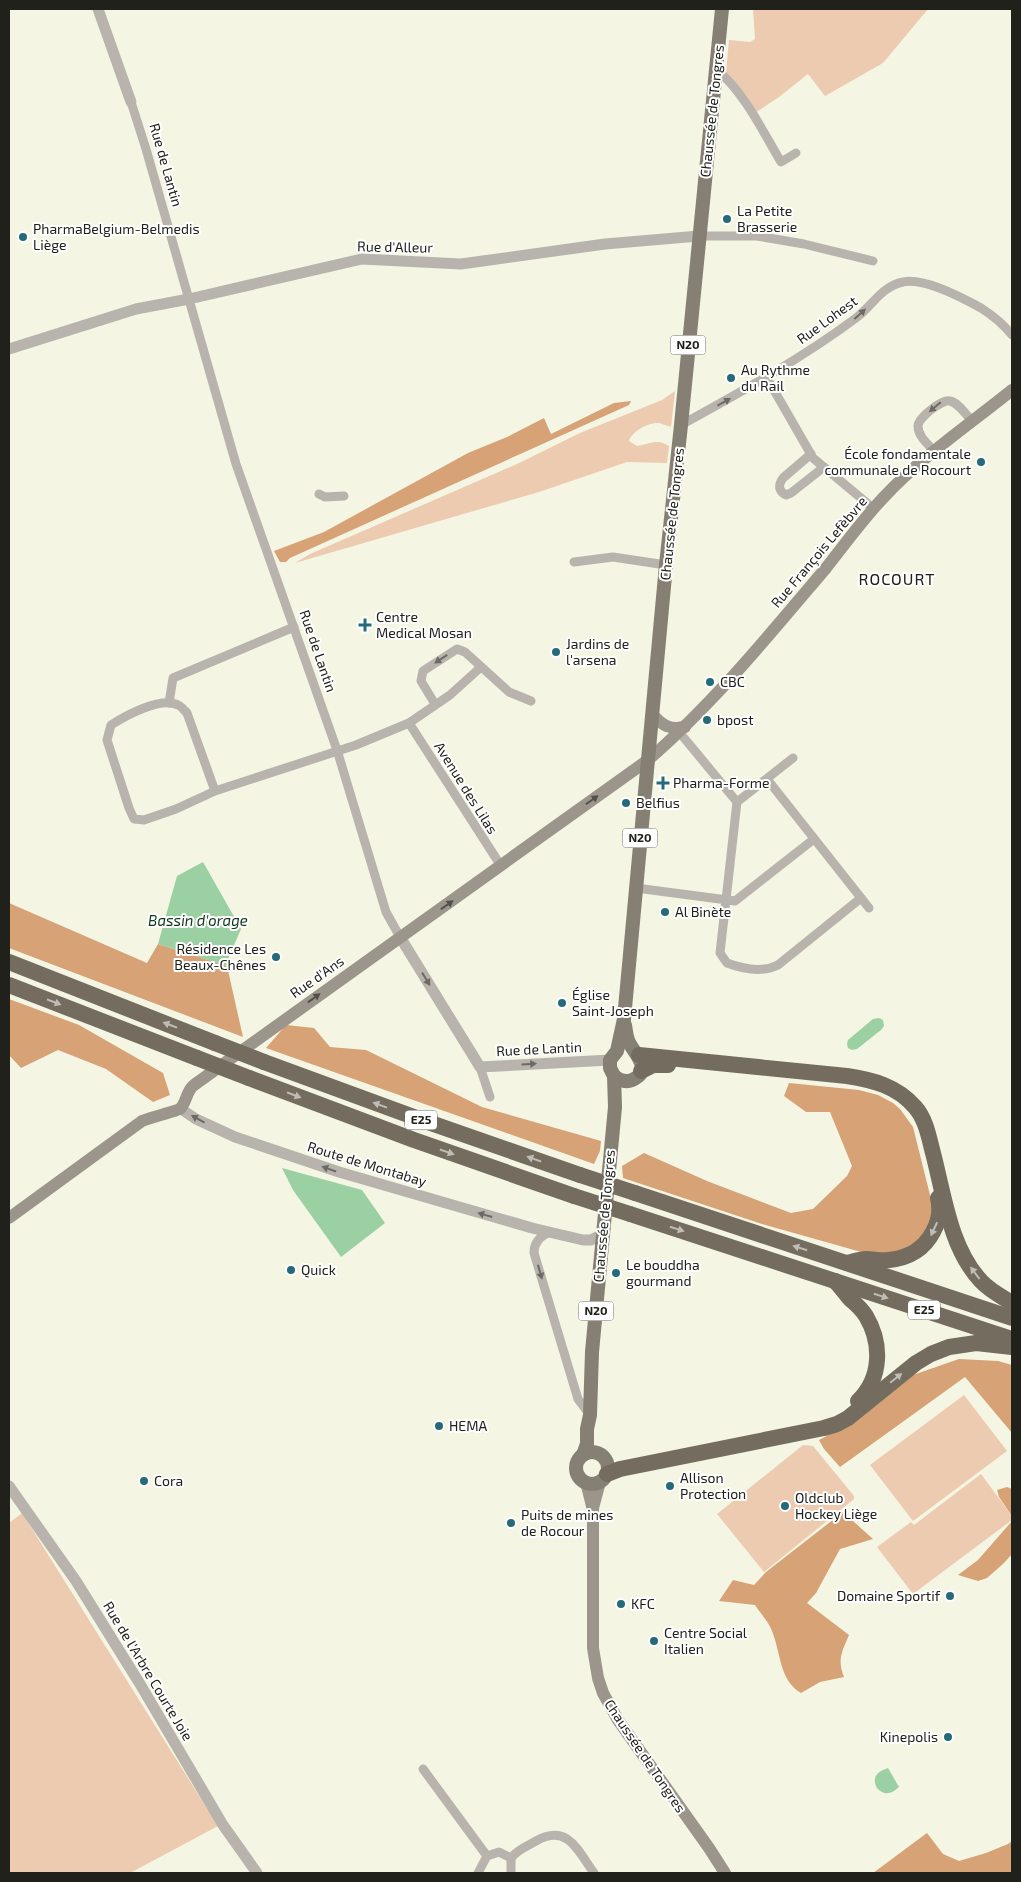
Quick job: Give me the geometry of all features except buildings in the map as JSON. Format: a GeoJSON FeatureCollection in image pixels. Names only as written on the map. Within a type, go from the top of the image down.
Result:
{"type":"FeatureCollection","features":[{"type":"Feature","properties":{"kind":"highway","name":"E25"},"geometry":{"type":"LineString","coordinates":[[9,962],[264,1062],[422,1120],[580,1175],[1012,1318]]}},
{"type":"Feature","properties":{"kind":"highway","name":"E25"},"geometry":{"type":"LineString","coordinates":[[9,985],[414,1140],[574,1196],[1012,1339]]}},
{"type":"Feature","properties":{"kind":"highway"},"geometry":{"type":"LineString","coordinates":[[639,1060],[653,1066],[665,1065],[856,1084],[878,1090],[898,1101],[910,1113],[919,1128],[939,1204],[939,1216],[928,1240],[920,1249],[912,1254],[888,1260],[864,1259],[847,1263]]}},
{"type":"Feature","properties":{"kind":"highway"},"geometry":{"type":"LineString","coordinates":[[639,1060],[847,1076],[885,1084],[902,1095],[916,1108],[926,1125],[956,1240],[964,1259],[982,1282],[1012,1303]]}},
{"type":"Feature","properties":{"kind":"highway"},"geometry":{"type":"LineString","coordinates":[[600,1471],[821,1423],[853,1407],[869,1389],[874,1378],[878,1352],[871,1326],[865,1315],[835,1280]]}},
{"type":"Feature","properties":{"kind":"highway"},"geometry":{"type":"LineString","coordinates":[[600,1471],[620,1469],[824,1428],[848,1418],[916,1362],[931,1354],[949,1347],[976,1343],[1012,1347]]}},
{"type":"Feature","properties":{"kind":"main road","name":"Chaussée de Tongres"},"geometry":{"type":"LineString","coordinates":[[583,1455],[587,1444],[587,1429],[590,1415],[592,1352],[614,1107],[620,1078],[610,1068],[624,1019],[666,565],[722,9]]}},
{"type":"Feature","properties":{"kind":"main road","name":"Rue François Lefèbvre"},"geometry":{"type":"LineString","coordinates":[[648,760],[683,730],[782,620],[893,488],[1012,390]]}},
{"type":"Feature","properties":{"kind":"main road"},"geometry":{"type":"LineString","coordinates":[[653,715],[666,727],[683,730]]}},
{"type":"Feature","properties":{"kind":"main road","name":"Rue d'Ans"},"geometry":{"type":"LineString","coordinates":[[180,1109],[187,1092],[194,1085],[648,760]]}},
{"type":"Feature","properties":{"kind":"main road"},"geometry":{"type":"LineString","coordinates":[[630,774],[635,776],[646,787]]}},
{"type":"Feature","properties":{"kind":"main road","name":"Chaussée de Tongres"},"geometry":{"type":"LineString","coordinates":[[624,1019],[628,1042],[639,1060]]}},
{"type":"Feature","properties":{"kind":"main road"},"geometry":{"type":"LineString","coordinates":[[613,1056],[627,1049],[639,1060],[634,1079],[620,1078]]}},
{"type":"Feature","properties":{"kind":"main road"},"geometry":{"type":"LineString","coordinates":[[9,1218],[142,1121],[159,1114],[180,1109]]}},
{"type":"Feature","properties":{"kind":"main road","name":"Chaussée de Tongres"},"geometry":{"type":"LineString","coordinates":[[590,1415],[600,1471],[593,1508],[593,1648],[598,1678],[603,1693],[618,1720],[709,1848],[724,1873]]}},
{"type":"Feature","properties":{"kind":"main road"},"geometry":{"type":"LineString","coordinates":[[583,1455],[591,1452],[600,1471]]}},
{"type":"Feature","properties":{"kind":"main road","name":"N20"},"geometry":{"type":"LineString","coordinates":[[583,1455],[578,1460],[576,1467],[578,1474],[600,1471]]}},
{"type":"Feature","properties":{"kind":"street"},"geometry":{"type":"LineString","coordinates":[[98,9],[131,102]]}},
{"type":"Feature","properties":{"kind":"street"},"geometry":{"type":"LineString","coordinates":[[716,69],[727,78],[756,120],[781,162],[796,153]]}},
{"type":"Feature","properties":{"kind":"street","name":"Rue de Lantin"},"geometry":{"type":"LineString","coordinates":[[131,102],[146,148],[236,464],[337,750],[386,912],[480,1067],[613,1056]]}},
{"type":"Feature","properties":{"kind":"street"},"geometry":{"type":"LineString","coordinates":[[699,236],[758,236],[804,244],[872,261]]}},
{"type":"Feature","properties":{"kind":"street","name":"Rue d'Alleur"},"geometry":{"type":"LineString","coordinates":[[9,349],[136,310],[362,259],[461,264],[605,244],[699,236]]}},
{"type":"Feature","properties":{"kind":"street","name":"Rue Lohest"},"geometry":{"type":"LineString","coordinates":[[681,425],[767,378],[858,318],[891,285],[905,281],[918,281],[971,303],[989,314],[1012,335]]}},
{"type":"Feature","properties":{"kind":"street"},"geometry":{"type":"LineString","coordinates":[[767,378],[811,454],[874,509]]}},
{"type":"Feature","properties":{"kind":"street"},"geometry":{"type":"LineString","coordinates":[[936,452],[920,434],[918,426],[922,418],[941,402],[948,400],[956,404],[973,422]]}},
{"type":"Feature","properties":{"kind":"street"},"geometry":{"type":"LineString","coordinates":[[811,454],[780,482],[779,489],[782,493],[786,495],[791,493],[824,467]]}},
{"type":"Feature","properties":{"kind":"street"},"geometry":{"type":"LineString","coordinates":[[320,494],[326,497],[344,496]]}},
{"type":"Feature","properties":{"kind":"street"},"geometry":{"type":"LineString","coordinates":[[574,562],[614,557],[666,565]]}},
{"type":"Feature","properties":{"kind":"street"},"geometry":{"type":"LineString","coordinates":[[169,703],[173,678],[294,627]]}},
{"type":"Feature","properties":{"kind":"street"},"geometry":{"type":"LineString","coordinates":[[435,704],[421,681],[423,671],[457,649],[465,652],[509,692],[531,701]]}},
{"type":"Feature","properties":{"kind":"street"},"geometry":{"type":"LineString","coordinates":[[215,791],[187,712],[177,704],[160,703],[127,715],[111,725],[107,740],[129,808],[134,819],[144,820],[215,791],[356,745],[409,723],[450,694],[481,667]]}},
{"type":"Feature","properties":{"kind":"street","name":"Avenue des Lilas"},"geometry":{"type":"LineString","coordinates":[[409,723],[501,866]]}},
{"type":"Feature","properties":{"kind":"street"},"geometry":{"type":"LineString","coordinates":[[683,730],[738,802],[720,953],[727,963],[740,968],[768,970],[778,965],[861,898]]}},
{"type":"Feature","properties":{"kind":"street"},"geometry":{"type":"LineString","coordinates":[[738,802],[793,758]]}},
{"type":"Feature","properties":{"kind":"street"},"geometry":{"type":"LineString","coordinates":[[767,779],[869,908]]}},
{"type":"Feature","properties":{"kind":"street"},"geometry":{"type":"LineString","coordinates":[[636,888],[735,901],[814,839]]}},
{"type":"Feature","properties":{"kind":"street"},"geometry":{"type":"LineString","coordinates":[[480,1067],[490,1097]]}},
{"type":"Feature","properties":{"kind":"street","name":"Route de Montabay"},"geometry":{"type":"LineString","coordinates":[[180,1109],[222,1132],[373,1183],[583,1240],[591,1240],[602,1235]]}},
{"type":"Feature","properties":{"kind":"street"},"geometry":{"type":"LineString","coordinates":[[550,1232],[536,1242],[534,1253],[578,1399],[590,1415]]}},
{"type":"Feature","properties":{"kind":"street","name":"Rue de l'Arbre Courte Joie"},"geometry":{"type":"LineString","coordinates":[[9,1486],[76,1581],[140,1684],[223,1825],[257,1873]]}},
{"type":"Feature","properties":{"kind":"street"},"geometry":{"type":"LineString","coordinates":[[422,1769],[488,1856]]}},
{"type":"Feature","properties":{"kind":"street"},"geometry":{"type":"LineString","coordinates":[[511,1873],[511,1858],[515,1852],[548,1834],[556,1834],[568,1838],[594,1873]]}},
{"type":"Feature","properties":{"kind":"street"},"geometry":{"type":"LineString","coordinates":[[478,1873],[488,1856],[499,1852],[511,1858]]}},
{"type":"Feature","properties":{"kind":"shaded area"},"geometry":{"type":"Polygon","coordinates":[[[753,9],[928,9],[883,63],[825,96],[808,74],[755,113],[726,72],[729,40],[750,42],[755,39],[753,9]]]}},
{"type":"Feature","properties":{"kind":"shaded area"},"geometry":{"type":"Polygon","coordinates":[[[675,391],[671,427],[659,423],[651,424],[637,431],[629,441],[637,446],[661,442],[669,446],[667,463],[627,462],[539,492],[295,563],[310,554],[517,464],[580,433],[662,400],[675,391]]]}},
{"type":"Feature","properties":{"kind":"shaded area"},"geometry":{"type":"Polygon","coordinates":[[[631,401],[629,405],[290,558],[286,562],[280,562],[274,551],[324,532],[468,453],[507,437],[544,418],[551,434],[614,403],[631,401]]]}},
{"type":"Feature","properties":{"kind":"shaded area"},"geometry":{"type":"Polygon","coordinates":[[[9,903],[147,963],[158,944],[227,966],[243,1037],[9,948],[9,903]]]}},
{"type":"Feature","properties":{"kind":"shaded area"},"geometry":{"type":"Polygon","coordinates":[[[9,999],[79,1025],[163,1073],[170,1095],[153,1102],[106,1069],[58,1050],[21,1068],[9,1055],[9,999]]]}},
{"type":"Feature","properties":{"kind":"shaded area"},"geometry":{"type":"Polygon","coordinates":[[[286,1025],[314,1028],[330,1047],[366,1050],[482,1107],[601,1141],[600,1151],[594,1164],[266,1048],[286,1025]]]}},
{"type":"Feature","properties":{"kind":"shaded area"},"geometry":{"type":"Polygon","coordinates":[[[789,1083],[859,1090],[878,1095],[900,1109],[913,1127],[934,1211],[923,1238],[886,1259],[762,1224],[623,1178],[622,1166],[644,1153],[707,1181],[791,1213],[813,1209],[847,1176],[852,1166],[830,1112],[806,1112],[784,1096],[789,1083]]]}},
{"type":"Feature","properties":{"kind":"shaded area"},"geometry":{"type":"Polygon","coordinates":[[[959,1359],[998,1361],[1012,1365],[1012,1433],[965,1377],[840,1467],[824,1449],[819,1440],[849,1424],[913,1375],[959,1359]]]}},
{"type":"Feature","properties":{"kind":"shaded area"},"geometry":{"type":"Polygon","coordinates":[[[964,1395],[1007,1451],[913,1521],[870,1465],[964,1395]]]}},
{"type":"Feature","properties":{"kind":"shaded area","name":"Oldclub Hockey Liège"},"geometry":{"type":"Polygon","coordinates":[[[803,1445],[813,1446],[854,1496],[854,1499],[764,1572],[717,1514],[803,1445]]]}},
{"type":"Feature","properties":{"kind":"shaded area"},"geometry":{"type":"Polygon","coordinates":[[[981,1474],[1012,1516],[1012,1520],[913,1594],[877,1547],[911,1522],[914,1525],[981,1474]]]}},
{"type":"Feature","properties":{"kind":"shaded area"},"geometry":{"type":"Polygon","coordinates":[[[1007,1487],[1012,1489],[1012,1516],[999,1497],[997,1490],[1007,1487]]]}},
{"type":"Feature","properties":{"kind":"shaded area"},"geometry":{"type":"Polygon","coordinates":[[[843,1512],[873,1539],[840,1549],[816,1593],[807,1603],[849,1635],[842,1651],[841,1665],[844,1677],[820,1682],[801,1693],[788,1681],[771,1628],[755,1605],[719,1601],[733,1580],[754,1585],[766,1572],[843,1512]]]}},
{"type":"Feature","properties":{"kind":"shaded area"},"geometry":{"type":"Polygon","coordinates":[[[22,1513],[218,1826],[130,1873],[9,1873],[9,1523],[22,1513]]]}},
{"type":"Feature","properties":{"kind":"shaded area"},"geometry":{"type":"Polygon","coordinates":[[[1012,1521],[1012,1554],[1004,1563],[987,1578],[978,1581],[958,1575],[978,1560],[1012,1521]]]}},
{"type":"Feature","properties":{"kind":"shaded area"},"geometry":{"type":"Polygon","coordinates":[[[927,1833],[943,1854],[959,1861],[986,1853],[1012,1841],[1012,1873],[873,1873],[927,1833]]]}},
{"type":"Feature","properties":{"kind":"water","name":"Bassin d'orage"},"geometry":{"type":"Polygon","coordinates":[[[203,862],[241,929],[228,959],[227,966],[158,944],[177,876],[203,862]]]}},
{"type":"Feature","properties":{"kind":"water"},"geometry":{"type":"Polygon","coordinates":[[[879,1018],[883,1020],[884,1026],[881,1030],[857,1049],[852,1050],[848,1048],[848,1040],[873,1019],[879,1018]]]}},
{"type":"Feature","properties":{"kind":"water"},"geometry":{"type":"Polygon","coordinates":[[[282,1168],[362,1190],[385,1223],[341,1257],[293,1190],[282,1168]]]}},
{"type":"Feature","properties":{"kind":"water"},"geometry":{"type":"Polygon","coordinates":[[[888,1768],[899,1787],[891,1793],[885,1793],[877,1788],[875,1778],[881,1771],[888,1768]]]}},
{"type":"Feature","properties":{"kind":"place","name":"La Petite Brasserie"},"geometry":{"type":"Point","coordinates":[727,219]}},
{"type":"Feature","properties":{"kind":"place","name":"PharmaBelgium-Belmedis Liège"},"geometry":{"type":"Point","coordinates":[23,237]}},
{"type":"Feature","properties":{"kind":"place","name":"Au Rythme du Rail"},"geometry":{"type":"Point","coordinates":[731,378]}},
{"type":"Feature","properties":{"kind":"place","name":"École fondamentale communale de Rocourt"},"geometry":{"type":"Point","coordinates":[981,462]}},
{"type":"Feature","properties":{"kind":"place","name":"Centre Medical Mosan"},"geometry":{"type":"Point","coordinates":[365,625]}},
{"type":"Feature","properties":{"kind":"place","name":"Jardins de l'arsena"},"geometry":{"type":"Point","coordinates":[556,652]}},
{"type":"Feature","properties":{"kind":"place","name":"CBC"},"geometry":{"type":"Point","coordinates":[710,682]}},
{"type":"Feature","properties":{"kind":"place","name":"bpost"},"geometry":{"type":"Point","coordinates":[707,720]}},
{"type":"Feature","properties":{"kind":"place","name":"Pharma-Forme"},"geometry":{"type":"Point","coordinates":[663,783]}},
{"type":"Feature","properties":{"kind":"place","name":"Belfius"},"geometry":{"type":"Point","coordinates":[626,803]}},
{"type":"Feature","properties":{"kind":"place","name":"Al Binète"},"geometry":{"type":"Point","coordinates":[665,912]}},
{"type":"Feature","properties":{"kind":"place","name":"Résidence Les Beaux-Chênes"},"geometry":{"type":"Point","coordinates":[276,957]}},
{"type":"Feature","properties":{"kind":"place","name":"Église Saint-Joseph"},"geometry":{"type":"Point","coordinates":[562,1003]}},
{"type":"Feature","properties":{"kind":"place","name":"Quick"},"geometry":{"type":"Point","coordinates":[291,1270]}},
{"type":"Feature","properties":{"kind":"place","name":"Le bouddha gourmand"},"geometry":{"type":"Point","coordinates":[616,1273]}},
{"type":"Feature","properties":{"kind":"place","name":"HEMA"},"geometry":{"type":"Point","coordinates":[439,1426]}},
{"type":"Feature","properties":{"kind":"place","name":"Cora"},"geometry":{"type":"Point","coordinates":[144,1481]}},
{"type":"Feature","properties":{"kind":"place","name":"Allison Protection"},"geometry":{"type":"Point","coordinates":[670,1486]}},
{"type":"Feature","properties":{"kind":"place","name":"Oldclub Hockey Liège"},"geometry":{"type":"Point","coordinates":[785,1506]}},
{"type":"Feature","properties":{"kind":"place","name":"Puits de mines de Rocour"},"geometry":{"type":"Point","coordinates":[511,1523]}},
{"type":"Feature","properties":{"kind":"place","name":"Domaine Sportif"},"geometry":{"type":"Point","coordinates":[950,1596]}},
{"type":"Feature","properties":{"kind":"place","name":"KFC"},"geometry":{"type":"Point","coordinates":[621,1604]}},
{"type":"Feature","properties":{"kind":"place","name":"Centre Social Italien"},"geometry":{"type":"Point","coordinates":[654,1641]}},
{"type":"Feature","properties":{"kind":"place","name":"Kinepolis"},"geometry":{"type":"Point","coordinates":[948,1737]}},
{"type":"Feature","properties":{"kind":"district","name":"ROCOURT"},"geometry":{"type":"Point","coordinates":[897,579]}}]}
